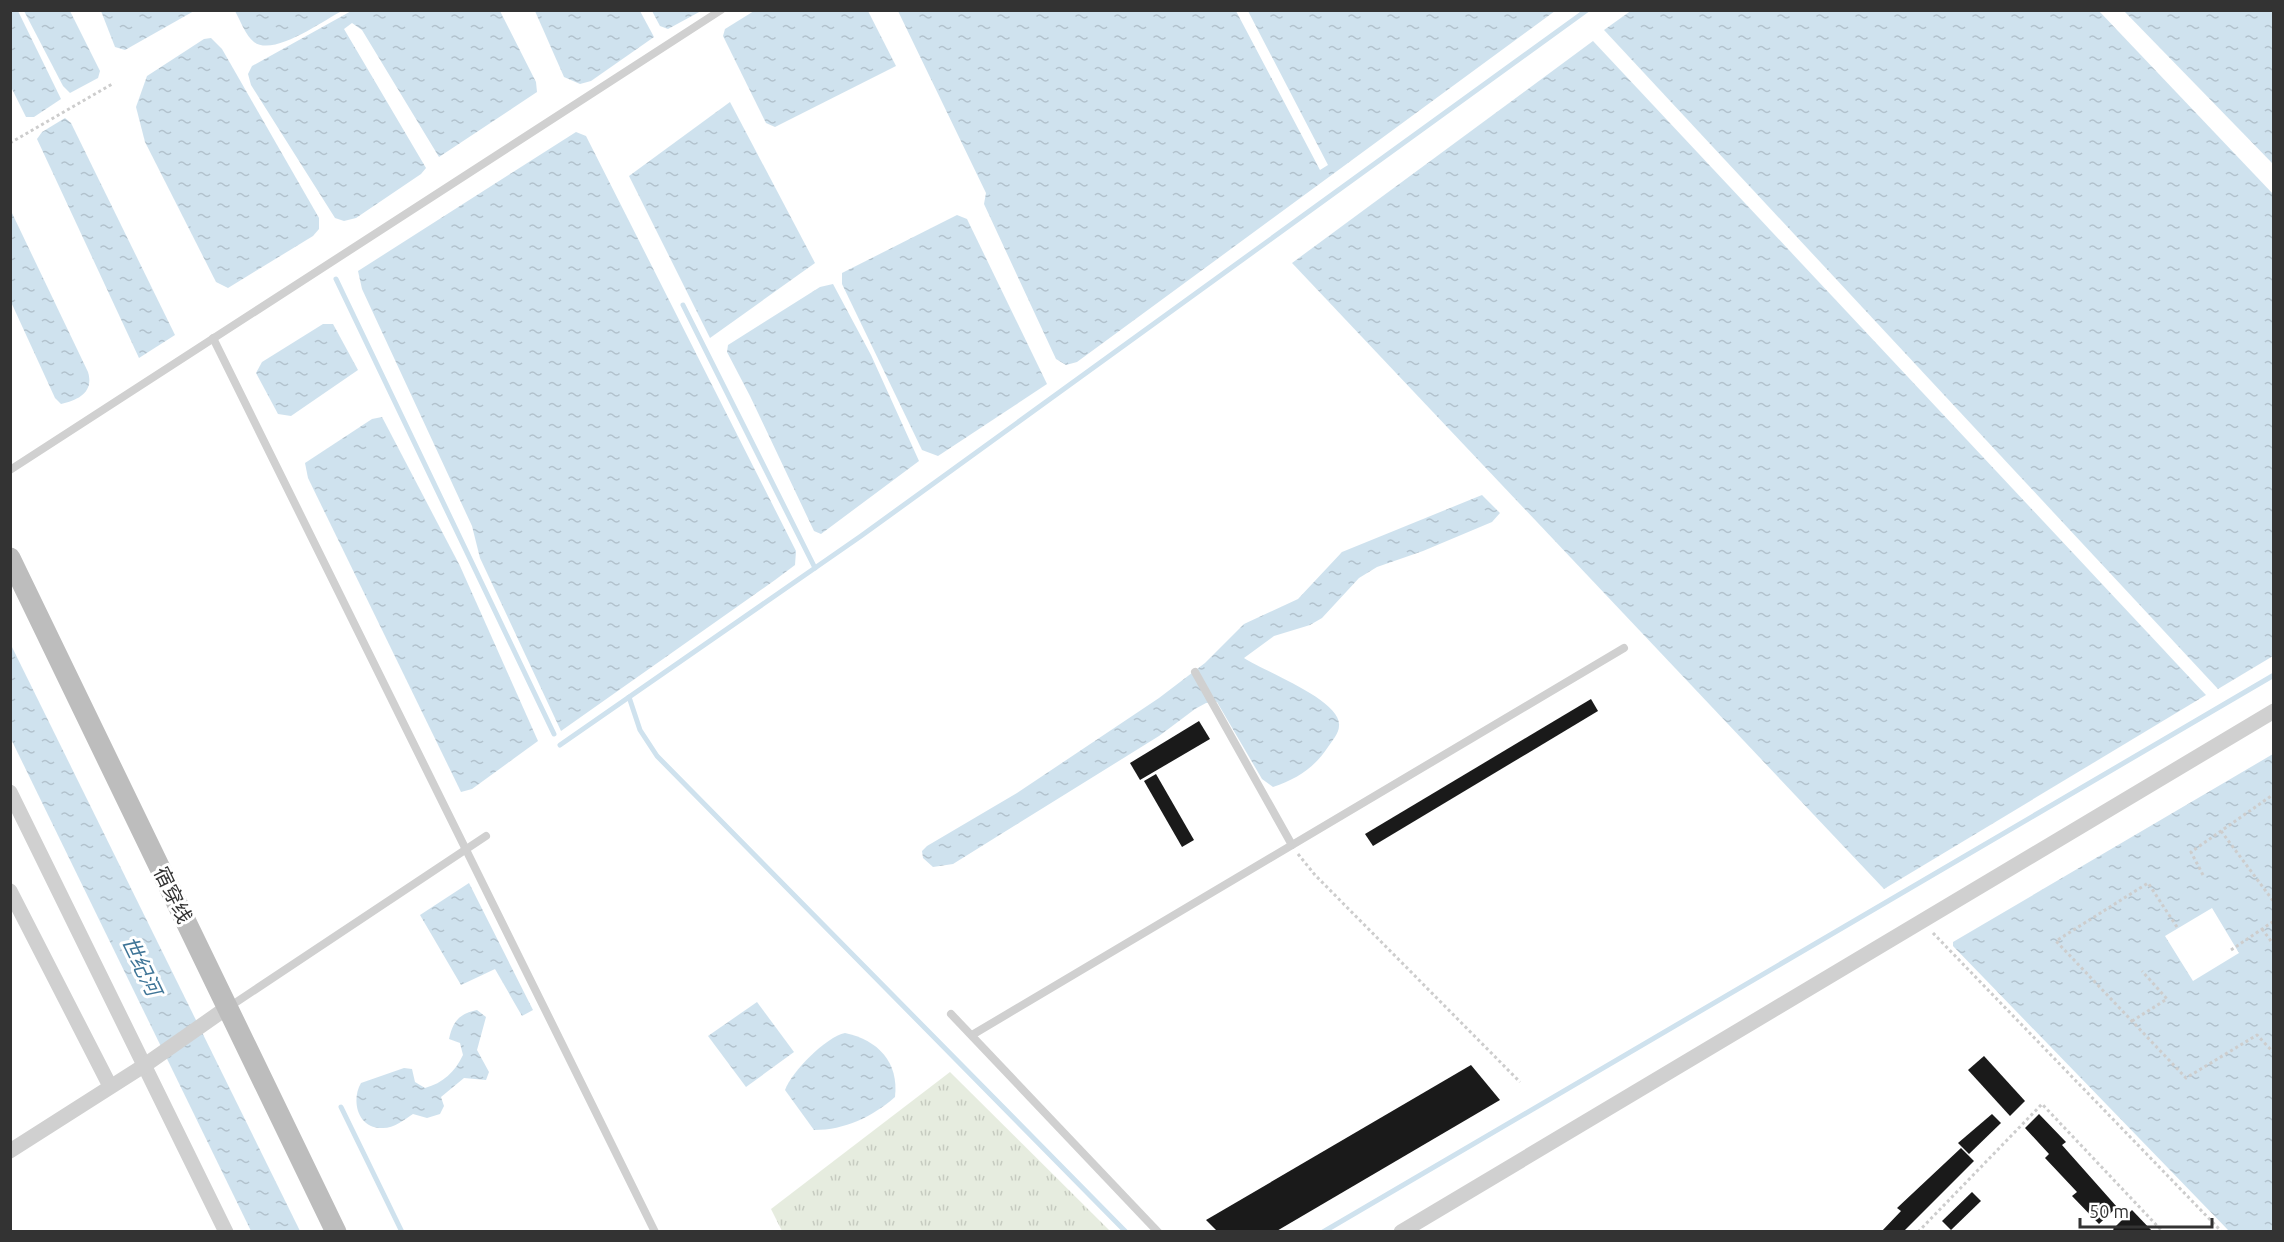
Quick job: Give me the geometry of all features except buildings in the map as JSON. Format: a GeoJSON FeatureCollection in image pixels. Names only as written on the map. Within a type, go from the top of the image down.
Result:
{"type":"FeatureCollection","features":[{"type":"Feature","properties":{"kind":"main road","name":"宿穿线"},"geometry":{"type":"LineString","coordinates":[[10,558],[336,1232]]}},
{"type":"Feature","properties":{"kind":"street"},"geometry":{"type":"LineString","coordinates":[[1401,1232],[2274,711]]}},
{"type":"Feature","properties":{"kind":"street"},"geometry":{"type":"LineString","coordinates":[[10,792],[226,1232]]}},
{"type":"Feature","properties":{"kind":"street"},"geometry":{"type":"LineString","coordinates":[[10,891],[110,1086]]}},
{"type":"Feature","properties":{"kind":"street"},"geometry":{"type":"LineString","coordinates":[[10,1151],[145,1065],[228,1007]]}},
{"type":"Feature","properties":{"kind":"lane"},"geometry":{"type":"LineString","coordinates":[[10,470],[721,10]]}},
{"type":"Feature","properties":{"kind":"lane"},"geometry":{"type":"LineString","coordinates":[[213,338],[655,1232]]}},
{"type":"Feature","properties":{"kind":"lane"},"geometry":{"type":"LineString","coordinates":[[972,1035],[1624,648]]}},
{"type":"Feature","properties":{"kind":"lane"},"geometry":{"type":"LineString","coordinates":[[1195,672],[1292,845]]}},
{"type":"Feature","properties":{"kind":"lane"},"geometry":{"type":"LineString","coordinates":[[228,1007],[486,836]]}},
{"type":"Feature","properties":{"kind":"lane"},"geometry":{"type":"LineString","coordinates":[[951,1014],[1158,1232]]}},
{"type":"Feature","properties":{"kind":"path"},"geometry":{"type":"LineString","coordinates":[[10,143],[114,83]]}},
{"type":"Feature","properties":{"kind":"path"},"geometry":{"type":"LineString","coordinates":[[2203,875],[2191,852],[2274,794]]}},
{"type":"Feature","properties":{"kind":"path"},"geometry":{"type":"LineString","coordinates":[[2221,831],[2274,902]]}},
{"type":"Feature","properties":{"kind":"path"},"geometry":{"type":"LineString","coordinates":[[1292,845],[1323,883],[1520,1082]]}},
{"type":"Feature","properties":{"kind":"path"},"geometry":{"type":"LineString","coordinates":[[2177,927],[2148,883],[2056,941],[2186,1078],[2257,1035],[2274,1053]]}},
{"type":"Feature","properties":{"kind":"path"},"geometry":{"type":"LineString","coordinates":[[1922,921],[2222,1232]]}},
{"type":"Feature","properties":{"kind":"path"},"geometry":{"type":"LineString","coordinates":[[2231,950],[2274,921]]}},
{"type":"Feature","properties":{"kind":"path"},"geometry":{"type":"LineString","coordinates":[[2262,929],[2274,945]]}},
{"type":"Feature","properties":{"kind":"path"},"geometry":{"type":"LineString","coordinates":[[2132,1022],[2167,999],[2142,971]]}},
{"type":"Feature","properties":{"kind":"path"},"geometry":{"type":"LineString","coordinates":[[1918,1232],[2042,1104],[2163,1232]]}},
{"type":"Feature","properties":{"kind":"green space"},"geometry":{"type":"Polygon","coordinates":[[[950,1072],[1110,1231],[782,1231],[771,1209],[950,1072]]]}},
{"type":"Feature","properties":{"kind":"water"},"geometry":{"type":"Polygon","coordinates":[[[11,10],[18,11],[61,99],[34,117],[26,117],[11,87],[11,10]]]}},
{"type":"Feature","properties":{"kind":"water"},"geometry":{"type":"Polygon","coordinates":[[[353,10],[500,11],[536,82],[537,92],[439,157],[362,30],[352,23],[344,29],[426,168],[421,174],[356,218],[344,221],[335,218],[251,85],[248,74],[252,66],[353,10]]]}},
{"type":"Feature","properties":{"kind":"water"},"geometry":{"type":"Polygon","coordinates":[[[1632,10],[2099,11],[2273,194],[2273,656],[2218,689],[1604,30],[1632,10]]]}},
{"type":"Feature","properties":{"kind":"water"},"geometry":{"type":"Polygon","coordinates":[[[24,11],[70,11],[100,71],[98,78],[70,93],[63,86],[24,11]]]}},
{"type":"Feature","properties":{"kind":"water"},"geometry":{"type":"Polygon","coordinates":[[[101,11],[194,11],[125,50],[115,47],[101,11]]]}},
{"type":"Feature","properties":{"kind":"water"},"geometry":{"type":"Polygon","coordinates":[[[235,11],[342,11],[298,36],[273,45],[263,45],[251,39],[235,11]]]}},
{"type":"Feature","properties":{"kind":"water"},"geometry":{"type":"Polygon","coordinates":[[[535,11],[640,11],[654,37],[591,81],[580,84],[564,77],[535,11]]]}},
{"type":"Feature","properties":{"kind":"water"},"geometry":{"type":"Polygon","coordinates":[[[652,11],[701,11],[668,29],[660,26],[652,11]]]}},
{"type":"Feature","properties":{"kind":"water"},"geometry":{"type":"Polygon","coordinates":[[[754,11],[868,11],[896,66],[775,127],[766,123],[723,36],[725,29],[754,11]]]}},
{"type":"Feature","properties":{"kind":"water"},"geometry":{"type":"Polygon","coordinates":[[[898,11],[1236,11],[1320,170],[1328,165],[1248,11],[1555,11],[1077,362],[1066,365],[1056,359],[984,204],[986,193],[898,11]]]}},
{"type":"Feature","properties":{"kind":"water"},"geometry":{"type":"Polygon","coordinates":[[[2124,11],[2273,11],[2273,164],[2124,11]]]}},
{"type":"Feature","properties":{"kind":"water"},"geometry":{"type":"Polygon","coordinates":[[[211,38],[222,49],[319,218],[319,229],[313,236],[228,288],[216,282],[145,142],[136,107],[147,76],[204,39],[211,38]]]}},
{"type":"Feature","properties":{"kind":"water"},"geometry":{"type":"Polygon","coordinates":[[[1593,41],[2206,695],[1884,889],[1292,263],[1593,41]]]}},
{"type":"Feature","properties":{"kind":"water"},"geometry":{"type":"Polygon","coordinates":[[[730,102],[815,263],[710,338],[629,176],[730,102]]]}},
{"type":"Feature","properties":{"kind":"water"},"geometry":{"type":"Polygon","coordinates":[[[65,118],[71,123],[175,335],[139,358],[37,139],[42,132],[65,118]]]}},
{"type":"Feature","properties":{"kind":"water"},"geometry":{"type":"Polygon","coordinates":[[[576,132],[586,136],[796,551],[795,565],[561,731],[480,558],[472,526],[362,289],[358,271],[576,132]]]}},
{"type":"Feature","properties":{"kind":"water"},"geometry":{"type":"Polygon","coordinates":[[[11,211],[88,372],[89,385],[84,394],[61,404],[55,398],[11,302],[11,211]]]}},
{"type":"Feature","properties":{"kind":"water"},"geometry":{"type":"Polygon","coordinates":[[[957,215],[967,219],[1047,384],[938,456],[922,450],[842,284],[842,273],[957,215]]]}},
{"type":"Feature","properties":{"kind":"water"},"geometry":{"type":"Polygon","coordinates":[[[833,284],[871,355],[919,461],[821,534],[814,531],[727,352],[728,345],[820,287],[833,284]]]}},
{"type":"Feature","properties":{"kind":"water"},"geometry":{"type":"Polygon","coordinates":[[[323,324],[333,324],[358,370],[291,416],[278,414],[256,373],[262,362],[323,324]]]}},
{"type":"Feature","properties":{"kind":"water"},"geometry":{"type":"Polygon","coordinates":[[[382,417],[460,566],[538,741],[472,789],[461,792],[308,478],[305,463],[372,419],[382,417]]]}},
{"type":"Feature","properties":{"kind":"water"},"geometry":{"type":"Polygon","coordinates":[[[1482,495],[1500,513],[1492,522],[1423,551],[1377,567],[1359,578],[1322,618],[1310,625],[1274,636],[1244,658],[1315,696],[1337,716],[1339,726],[1335,737],[1317,761],[1304,772],[1273,787],[1262,779],[1217,702],[1206,703],[1159,736],[953,864],[933,867],[923,858],[922,851],[927,846],[1017,793],[1159,698],[1205,663],[1244,624],[1298,599],[1342,552],[1482,495]]]}},
{"type":"Feature","properties":{"kind":"water","name":"世纪河"},"geometry":{"type":"Polygon","coordinates":[[[10,643],[300,1231],[251,1231],[11,739],[10,643]]]}},
{"type":"Feature","properties":{"kind":"water"},"geometry":{"type":"Polygon","coordinates":[[[2273,754],[2273,1231],[2229,1231],[1953,946],[1953,942],[2273,754]],[[2212,908],[2165,936],[2193,981],[2239,953],[2212,908]]]}},
{"type":"Feature","properties":{"kind":"water"},"geometry":{"type":"Polygon","coordinates":[[[469,883],[533,1010],[522,1016],[495,969],[461,985],[420,915],[469,883]]]}},
{"type":"Feature","properties":{"kind":"water"},"geometry":{"type":"Polygon","coordinates":[[[757,1002],[794,1052],[746,1087],[708,1036],[757,1002]]]}},
{"type":"Feature","properties":{"kind":"water"},"geometry":{"type":"Polygon","coordinates":[[[477,1010],[486,1017],[477,1050],[489,1072],[486,1080],[464,1078],[441,1097],[444,1106],[440,1114],[427,1118],[413,1114],[387,1128],[374,1127],[362,1119],[357,1105],[361,1083],[404,1068],[412,1069],[415,1082],[425,1088],[448,1076],[463,1055],[460,1043],[449,1039],[453,1027],[461,1016],[477,1010]]]}},
{"type":"Feature","properties":{"kind":"water"},"geometry":{"type":"Polygon","coordinates":[[[845,1033],[867,1041],[884,1054],[894,1073],[895,1097],[877,1111],[858,1121],[836,1128],[814,1130],[785,1090],[810,1056],[829,1041],[845,1033]]]}},
{"type":"Feature","properties":{"kind":"waterway"},"geometry":{"type":"LineString","coordinates":[[560,745],[861,536],[1587,10]]}},
{"type":"Feature","properties":{"kind":"waterway"},"geometry":{"type":"LineString","coordinates":[[336,279],[554,734]]}},
{"type":"Feature","properties":{"kind":"waterway"},"geometry":{"type":"LineString","coordinates":[[683,305],[815,568]]}},
{"type":"Feature","properties":{"kind":"waterway"},"geometry":{"type":"LineString","coordinates":[[1323,1232],[2274,675]]}},
{"type":"Feature","properties":{"kind":"waterway"},"geometry":{"type":"LineString","coordinates":[[629,697],[640,730],[657,756],[1126,1232]]}},
{"type":"Feature","properties":{"kind":"waterway"},"geometry":{"type":"LineString","coordinates":[[341,1107],[402,1232]]}}]}
